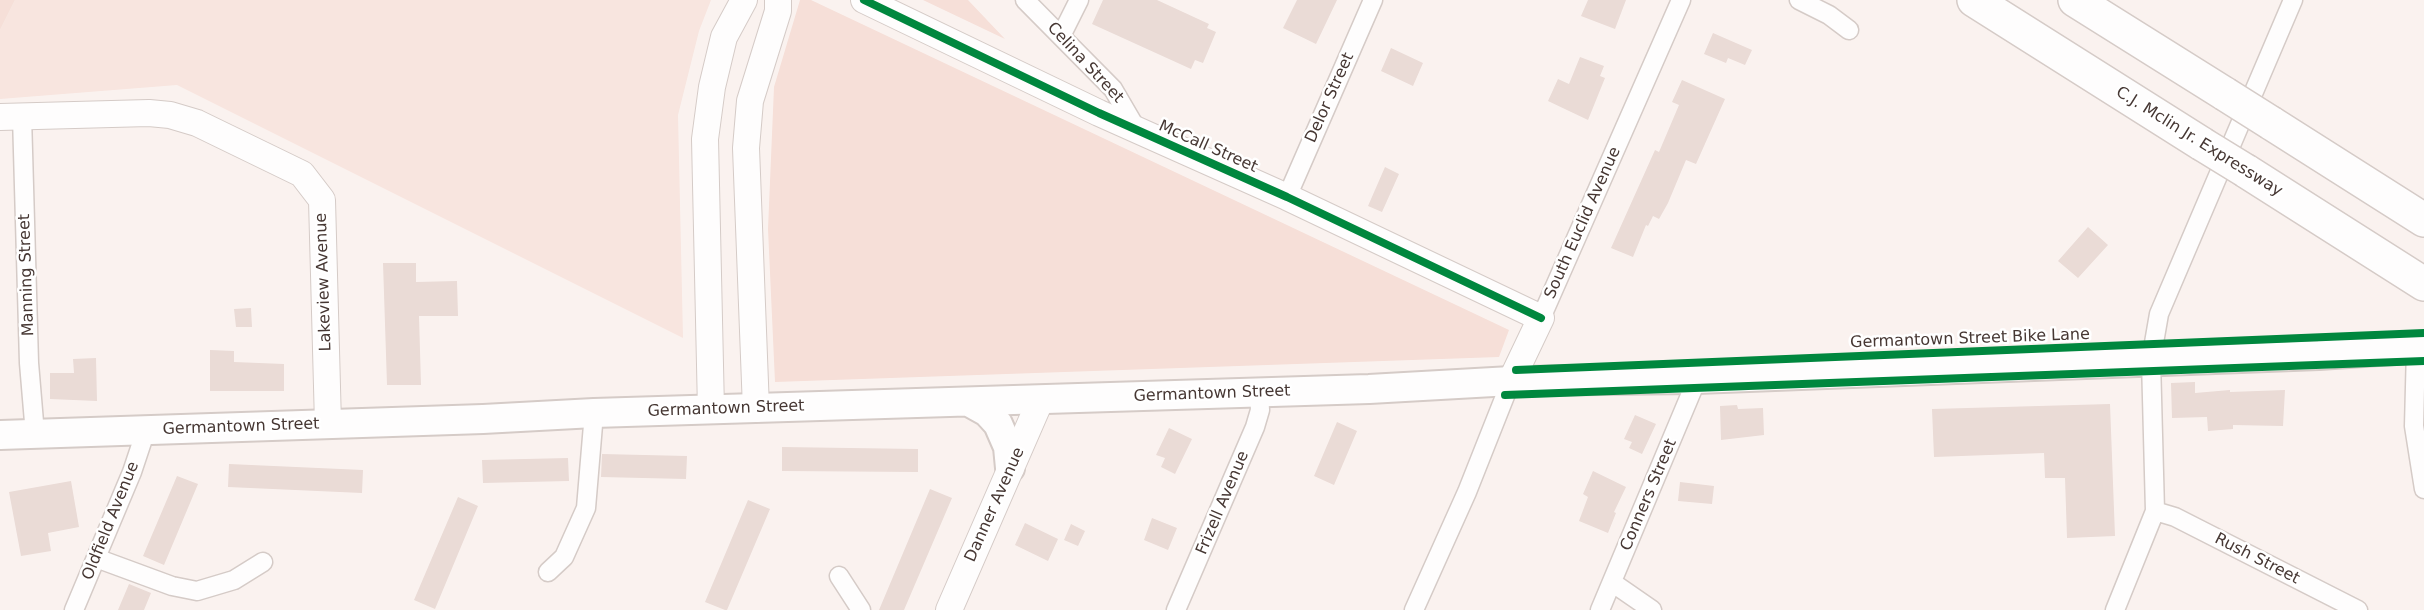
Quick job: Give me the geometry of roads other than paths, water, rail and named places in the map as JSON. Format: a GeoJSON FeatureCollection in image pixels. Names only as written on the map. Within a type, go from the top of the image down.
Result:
{"type":"FeatureCollection","features":[{"type":"Feature","properties":{"kind":"highway","name":"C.J. Mclin Jr. Expressway"},"geometry":{"type":"LineString","coordinates":[[1974,0],[2424,284]]}},
{"type":"Feature","properties":{"kind":"highway"},"geometry":{"type":"LineString","coordinates":[[2075,0],[2424,220]]}},
{"type":"Feature","properties":{"kind":"main road","name":"Germantown Street"},"geometry":{"type":"LineString","coordinates":[[0,435],[594,413],[1259,393],[1511,381],[1697,379],[2319,355],[2420,348]]}},
{"type":"Feature","properties":{"kind":"main road"},"geometry":{"type":"LineString","coordinates":[[969,402],[987,412],[998,424],[1008,447],[1010,468]]}},
{"type":"Feature","properties":{"kind":"street"},"geometry":{"type":"LineString","coordinates":[[711,411],[705,140],[712,87],[724,37],[744,0]]}},
{"type":"Feature","properties":{"kind":"street"},"geometry":{"type":"LineString","coordinates":[[756,409],[746,148],[750,101],[778,11],[778,0]]}},
{"type":"Feature","properties":{"kind":"street","name":"McCall Street"},"geometry":{"type":"LineString","coordinates":[[864,0],[1542,318]]}},
{"type":"Feature","properties":{"kind":"street","name":"Celina Street"},"geometry":{"type":"LineString","coordinates":[[1025,0],[1113,89],[1137,130]]}},
{"type":"Feature","properties":{"kind":"street"},"geometry":{"type":"LineString","coordinates":[[1061,36],[1078,0]]}},
{"type":"Feature","properties":{"kind":"street","name":"Delor Street"},"geometry":{"type":"LineString","coordinates":[[1287,197],[1372,0]]}},
{"type":"Feature","properties":{"kind":"street","name":"South Euclid Avenue"},"geometry":{"type":"LineString","coordinates":[[1414,610],[1467,492],[1511,381],[1542,318],[1681,0]]}},
{"type":"Feature","properties":{"kind":"street"},"geometry":{"type":"LineString","coordinates":[[1799,0],[1829,15],[1849,30]]}},
{"type":"Feature","properties":{"kind":"street"},"geometry":{"type":"LineString","coordinates":[[2115,610],[2156,511],[2151,360],[2159,315],[2293,0]]}},
{"type":"Feature","properties":{"kind":"street","name":"Lakeview Avenue"},"geometry":{"type":"LineString","coordinates":[[11,117],[150,113],[170,116],[197,123],[302,174],[322,200],[328,424]]}},
{"type":"Feature","properties":{"kind":"street","name":"Manning Street"},"geometry":{"type":"LineString","coordinates":[[11,117],[34,434]]}},
{"type":"Feature","properties":{"kind":"street"},"geometry":{"type":"LineString","coordinates":[[2420,348],[2414,426],[2424,489]]}},
{"type":"Feature","properties":{"kind":"street","name":"Conners Street"},"geometry":{"type":"LineString","coordinates":[[1600,610],[1697,379]]}},
{"type":"Feature","properties":{"kind":"street","name":"Frizell Avenue"},"geometry":{"type":"LineString","coordinates":[[1176,610],[1255,427],[1260,410],[1259,393]]}},
{"type":"Feature","properties":{"kind":"street","name":"Danner Avenue"},"geometry":{"type":"LineString","coordinates":[[949,610],[1041,399]]}},
{"type":"Feature","properties":{"kind":"street"},"geometry":{"type":"LineString","coordinates":[[548,572],[564,557],[586,508],[594,413]]}},
{"type":"Feature","properties":{"kind":"street","name":"Oldfield Avenue"},"geometry":{"type":"LineString","coordinates":[[74,610],[132,472],[146,430]]}},
{"type":"Feature","properties":{"kind":"street","name":"Rush Street"},"geometry":{"type":"LineString","coordinates":[[2156,511],[2175,518],[2358,610]]}},
{"type":"Feature","properties":{"kind":"street"},"geometry":{"type":"LineString","coordinates":[[96,558],[172,586],[197,591],[234,579],[263,562]]}},
{"type":"Feature","properties":{"kind":"street"},"geometry":{"type":"LineString","coordinates":[[839,576],[861,610]]}},
{"type":"Feature","properties":{"kind":"street"},"geometry":{"type":"LineString","coordinates":[[1613,583],[1652,610]]}}]}
